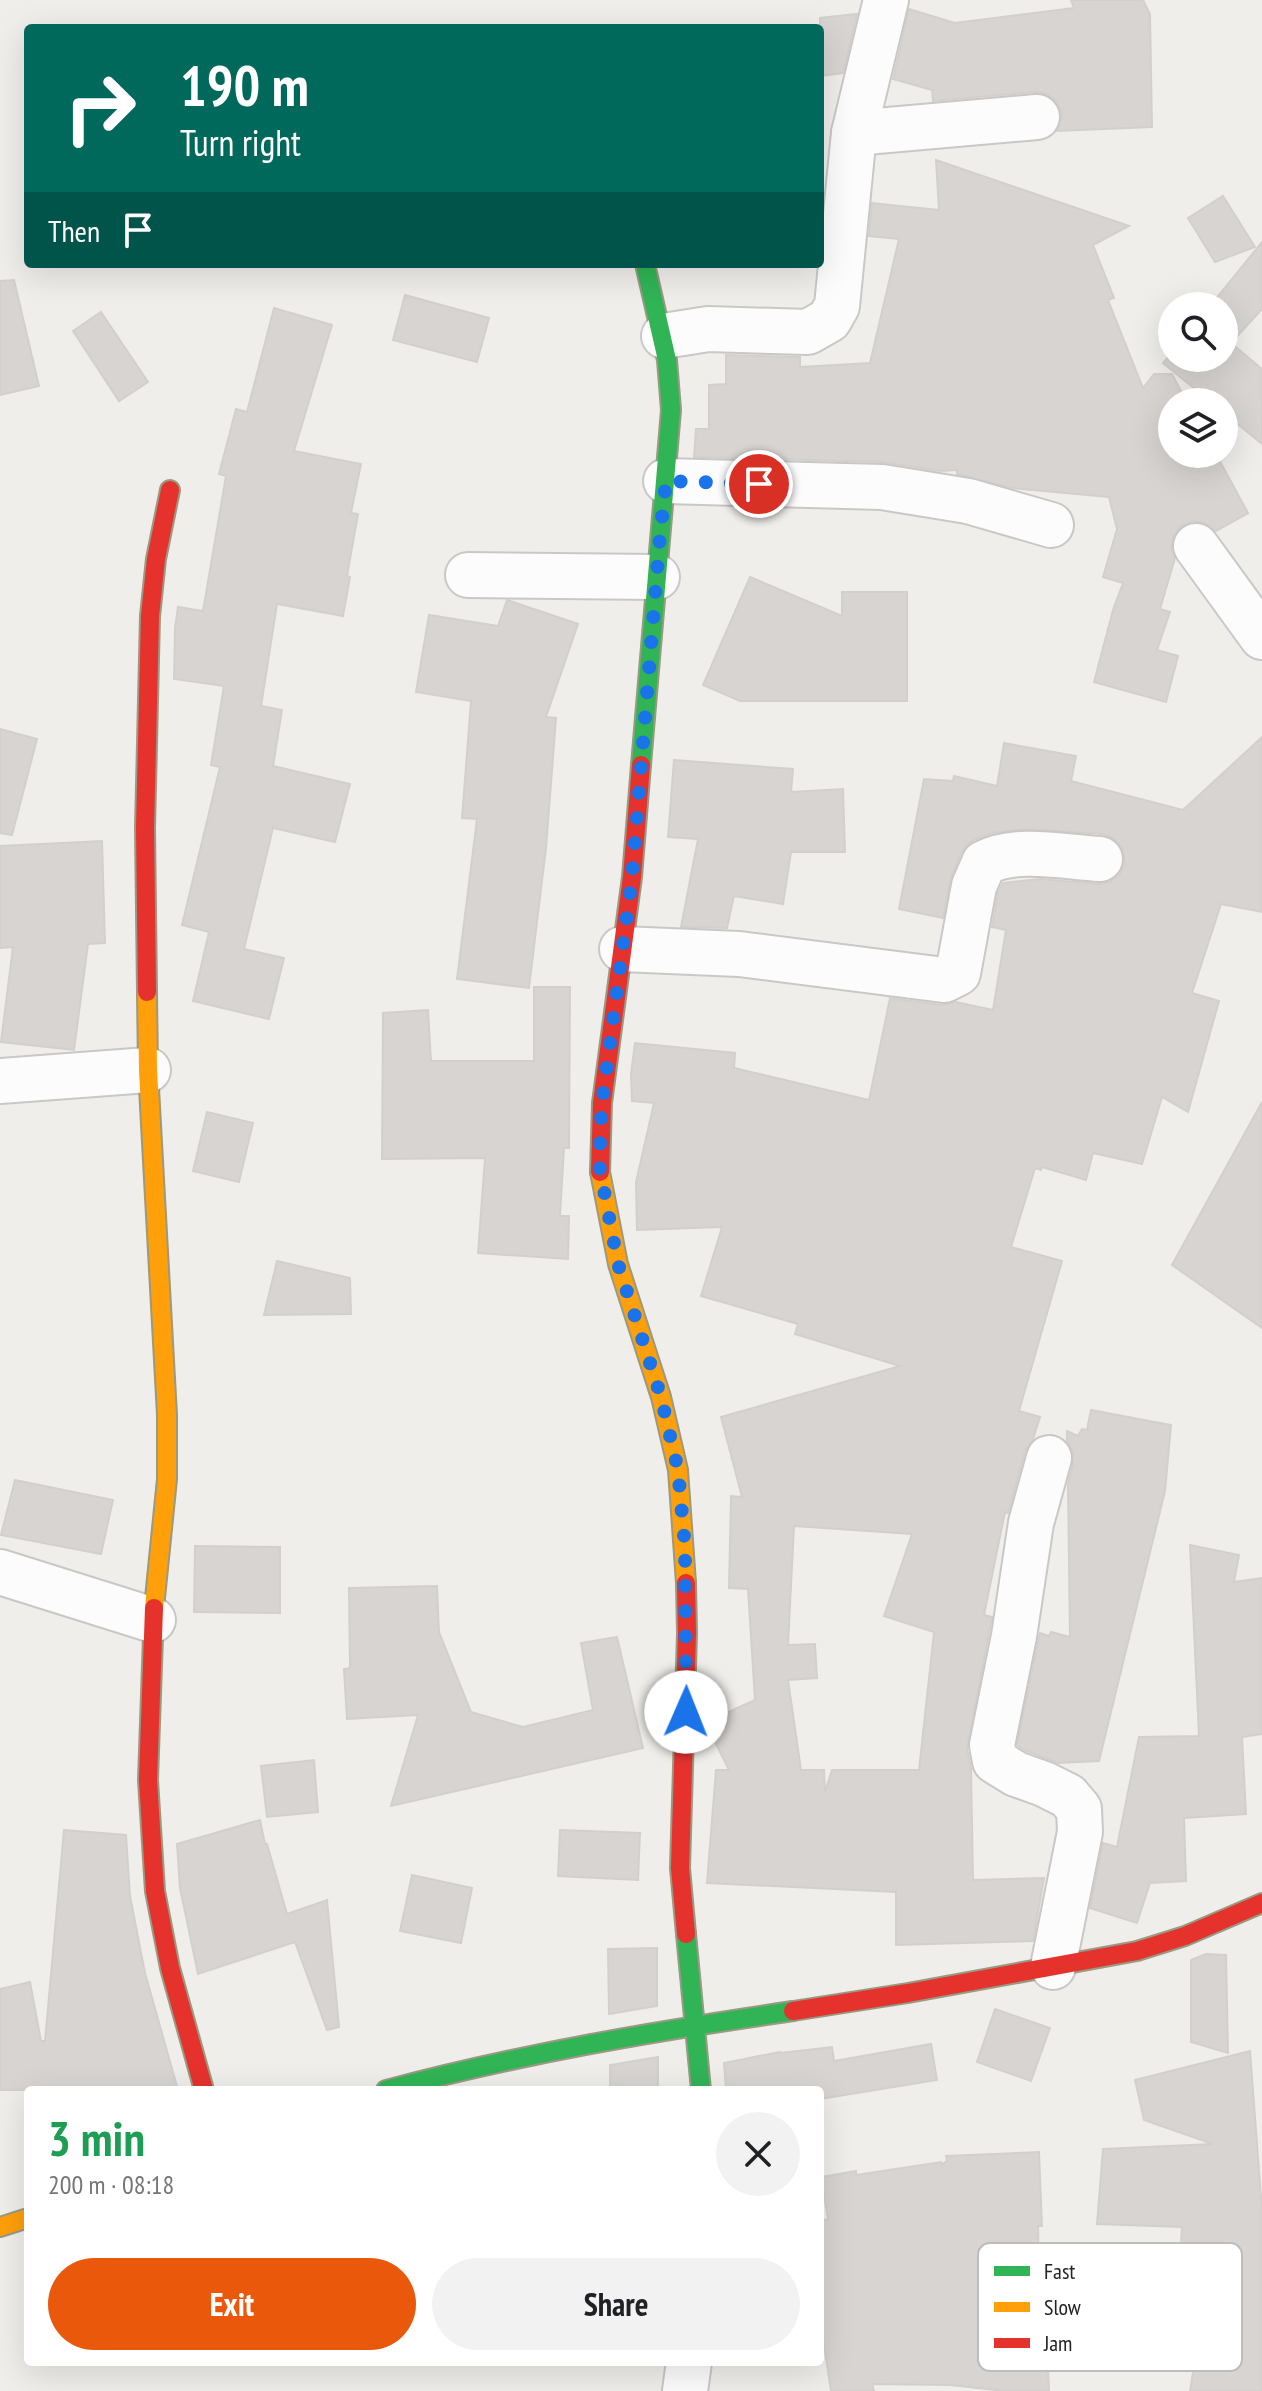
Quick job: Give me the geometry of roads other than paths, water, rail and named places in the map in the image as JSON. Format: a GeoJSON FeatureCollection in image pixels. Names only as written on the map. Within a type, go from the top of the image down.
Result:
{"type":"FeatureCollection","features":[{"type":"Feature","properties":{"kind":"street"},"geometry":{"type":"LineString","coordinates":[[664,336],[708,329],[808,332],[829,320],[837,306],[854,133],[886,0]]}},
{"type":"Feature","properties":{"kind":"street"},"geometry":{"type":"LineString","coordinates":[[854,133],[1037,117]]}},
{"type":"Feature","properties":{"kind":"street"},"geometry":{"type":"LineString","coordinates":[[646,268],[664,336],[671,394],[632,877],[602,1103],[599,1164],[618,1264],[661,1397],[678,1470],[685,1547],[687,1633],[680,1868],[701,2086]]}},
{"type":"Feature","properties":{"kind":"street"},"geometry":{"type":"LineString","coordinates":[[666,481],[882,487],[968,501],[1051,525]]}},
{"type":"Feature","properties":{"kind":"street"},"geometry":{"type":"LineString","coordinates":[[170,490],[156,559],[147,688],[148,1070],[167,1415],[167,1466],[153,1620],[148,1780],[155,1891],[170,1968],[203,2086]]}},
{"type":"Feature","properties":{"kind":"street"},"geometry":{"type":"LineString","coordinates":[[1196,546],[1262,637]]}},
{"type":"Feature","properties":{"kind":"street"},"geometry":{"type":"LineString","coordinates":[[468,575],[657,577]]}},
{"type":"Feature","properties":{"kind":"street"},"geometry":{"type":"LineString","coordinates":[[622,949],[739,954],[944,980],[958,973],[974,886],[984,863],[1000,855],[1021,854],[1100,859]]}},
{"type":"Feature","properties":{"kind":"street"},"geometry":{"type":"LineString","coordinates":[[0,1081],[148,1070]]}},
{"type":"Feature","properties":{"kind":"street"},"geometry":{"type":"LineString","coordinates":[[1049,1458],[1031,1523],[1014,1636],[992,1745],[995,1761],[1016,1774],[1068,1796],[1079,1809],[1080,1832],[1053,1967]]}},
{"type":"Feature","properties":{"kind":"street"},"geometry":{"type":"LineString","coordinates":[[0,1572],[153,1620]]}},
{"type":"Feature","properties":{"kind":"street"},"geometry":{"type":"LineString","coordinates":[[400,2086],[529,2054],[905,1995],[1139,1950],[1211,1926],[1262,1903]]}},
{"type":"Feature","properties":{"kind":"street"},"geometry":{"type":"LineString","coordinates":[[0,2227],[24,2219]]}},
{"type":"Feature","properties":{"kind":"street"},"geometry":{"type":"LineString","coordinates":[[685,2391],[688,2366]]}}]}
